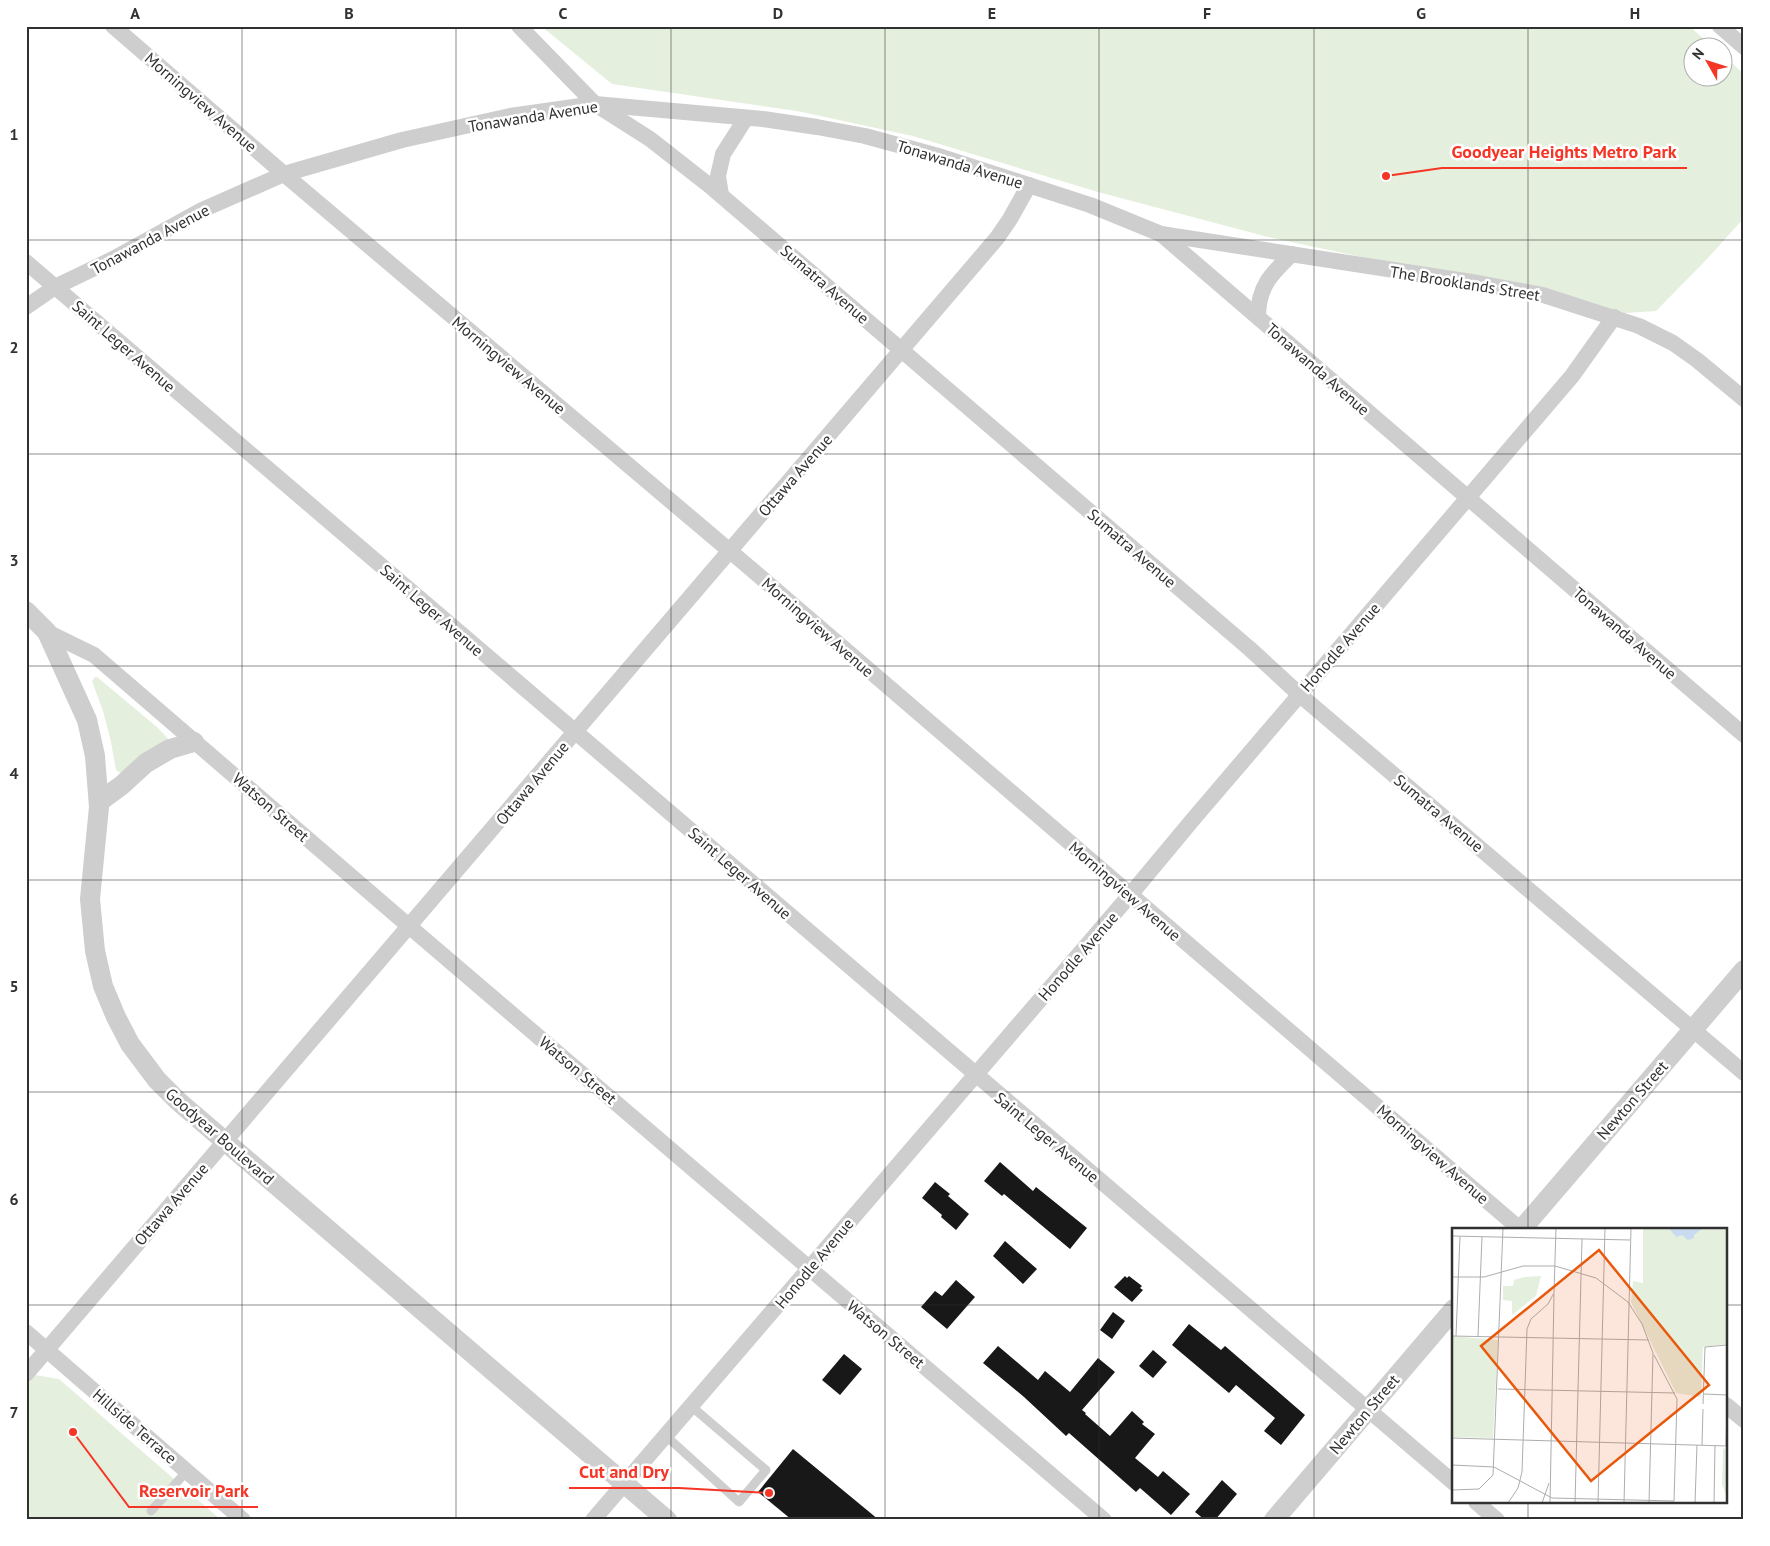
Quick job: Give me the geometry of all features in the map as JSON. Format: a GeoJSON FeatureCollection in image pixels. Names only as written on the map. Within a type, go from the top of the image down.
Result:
{"type":"FeatureCollection","features":[{"type":"Feature","properties":{"kind":"street","name":"Morningview Avenue"},"geometry":{"type":"LineString","coordinates":[[113,26],[284,174],[730,551],[1519,1228]]}},
{"type":"Feature","properties":{"kind":"street","name":"Sumatra Avenue"},"geometry":{"type":"LineString","coordinates":[[519,26],[595,104],[650,139],[721,195],[1250,649],[1300,695],[1744,1073]]}},
{"type":"Feature","properties":{"kind":"street"},"geometry":{"type":"LineString","coordinates":[[1720,26],[1744,47]]}},
{"type":"Feature","properties":{"kind":"street","name":"Tonawanda Avenue"},"geometry":{"type":"LineString","coordinates":[[26,307],[55,287],[113,259],[202,210],[284,174],[411,138],[510,116],[595,104],[816,126],[865,136],[942,157],[1090,205],[1161,234],[1744,735]]}},
{"type":"Feature","properties":{"kind":"street"},"geometry":{"type":"LineString","coordinates":[[721,195],[718,176],[723,154],[746,118]]}},
{"type":"Feature","properties":{"kind":"street","name":"Ottawa Avenue"},"geometry":{"type":"LineString","coordinates":[[26,1374],[997,238],[1010,219],[1028,185]]}},
{"type":"Feature","properties":{"kind":"street","name":"The Brooklands Street"},"geometry":{"type":"LineString","coordinates":[[1161,234],[1543,296],[1639,326],[1673,343],[1697,360],[1744,399]]}},
{"type":"Feature","properties":{"kind":"street"},"geometry":{"type":"LineString","coordinates":[[1258,317],[1258,303],[1261,293],[1278,267],[1292,254]]}},
{"type":"Feature","properties":{"kind":"street","name":"Saint Leger Avenue"},"geometry":{"type":"LineString","coordinates":[[26,262],[1452,1481]]}},
{"type":"Feature","properties":{"kind":"street","name":"Honodle Avenue"},"geometry":{"type":"LineString","coordinates":[[593,1520],[810,1269],[1572,376],[1614,317]]}},
{"type":"Feature","properties":{"kind":"street","name":"Goodyear Boulevard"},"geometry":{"type":"LineString","coordinates":[[26,611],[46,632],[87,720],[95,756],[99,802],[90,899],[95,951],[104,986],[116,1017],[139,1057],[157,1080],[178,1101],[575,1440],[659,1517]]}},
{"type":"Feature","properties":{"kind":"street","name":"Watson Street"},"geometry":{"type":"LineString","coordinates":[[46,632],[94,655],[1104,1520]]}},
{"type":"Feature","properties":{"kind":"street"},"geometry":{"type":"LineString","coordinates":[[99,802],[122,785],[146,763],[170,749],[194,742]]}},
{"type":"Feature","properties":{"kind":"street","name":"Newton Street"},"geometry":{"type":"LineString","coordinates":[[1523,1228],[1744,970]]}},
{"type":"Feature","properties":{"kind":"street","name":"Newton Street"},"geometry":{"type":"LineString","coordinates":[[1274,1520],[1452,1311]]}},
{"type":"Feature","properties":{"kind":"street","name":"Hillside Terrace"},"geometry":{"type":"LineString","coordinates":[[26,1332],[243,1520]]}},
{"type":"Feature","properties":{"kind":"street"},"geometry":{"type":"LineString","coordinates":[[1728,1407],[1744,1420]]}},
{"type":"Feature","properties":{"kind":"street"},"geometry":{"type":"LineString","coordinates":[[1478,1504],[1497,1520]]}},
{"type":"Feature","properties":{"kind":"lane"},"geometry":{"type":"LineString","coordinates":[[666,1436],[740,1502],[766,1470],[691,1406]]}},
{"type":"Feature","properties":{"kind":"lane"},"geometry":{"type":"LineString","coordinates":[[151,1511],[186,1471]]}},
{"type":"Feature","properties":{"kind":"green space"},"geometry":{"type":"Polygon","coordinates":[[[541,26],[1689,26],[1703,38],[1682,38],[1682,88],[1732,88],[1732,63],[1744,74],[1744,218],[1656,311],[1625,313],[1268,237],[1098,192],[913,136],[797,111],[612,84],[541,26]]]}},
{"type":"Feature","properties":{"kind":"green space"},"geometry":{"type":"Polygon","coordinates":[[[95,677],[158,728],[170,741],[121,773],[116,770],[103,711],[92,681],[95,677]]]}},
{"type":"Feature","properties":{"kind":"green space"},"geometry":{"type":"Polygon","coordinates":[[[35,1375],[59,1379],[221,1520],[26,1520],[26,1386],[35,1375]]]}},
{"type":"Feature","properties":{"kind":"building"},"geometry":{"type":"Polygon","coordinates":[[[1000,1162],[1033,1191],[1036,1187],[1087,1228],[1070,1249],[1004,1194],[1002,1196],[984,1181],[1000,1162]]]}},
{"type":"Feature","properties":{"kind":"building"},"geometry":{"type":"Polygon","coordinates":[[[935,1182],[950,1194],[948,1196],[969,1214],[956,1230],[922,1198],[935,1182]]]}},
{"type":"Feature","properties":{"kind":"building"},"geometry":{"type":"Polygon","coordinates":[[[1005,1241],[1037,1269],[1023,1284],[993,1256],[1005,1241]]]}},
{"type":"Feature","properties":{"kind":"building"},"geometry":{"type":"Polygon","coordinates":[[[1125,1276],[1127,1278],[1129,1276],[1142,1286],[1140,1288],[1143,1290],[1132,1302],[1114,1287],[1125,1276]]]}},
{"type":"Feature","properties":{"kind":"building"},"geometry":{"type":"Polygon","coordinates":[[[956,1280],[975,1297],[947,1329],[921,1307],[935,1291],[942,1296],[956,1280]]]}},
{"type":"Feature","properties":{"kind":"building"},"geometry":{"type":"Polygon","coordinates":[[[1113,1312],[1125,1321],[1112,1339],[1100,1330],[1113,1312]]]}},
{"type":"Feature","properties":{"kind":"building"},"geometry":{"type":"Polygon","coordinates":[[[1189,1324],[1221,1350],[1225,1346],[1305,1415],[1281,1445],[1264,1431],[1275,1418],[1236,1385],[1229,1393],[1172,1345],[1189,1324]]]}},
{"type":"Feature","properties":{"kind":"building"},"geometry":{"type":"Polygon","coordinates":[[[998,1346],[1038,1380],[1045,1371],[1070,1392],[1098,1358],[1115,1372],[1082,1410],[1110,1436],[1132,1411],[1144,1422],[1142,1424],[1155,1434],[1135,1458],[1158,1477],[1163,1471],[1190,1494],[1171,1515],[1140,1488],[1136,1492],[1069,1433],[1066,1436],[1024,1397],[983,1363],[998,1346]]]}},
{"type":"Feature","properties":{"kind":"building"},"geometry":{"type":"Polygon","coordinates":[[[1153,1350],[1167,1362],[1153,1378],[1139,1366],[1153,1350]]]}},
{"type":"Feature","properties":{"kind":"building"},"geometry":{"type":"Polygon","coordinates":[[[844,1354],[862,1369],[840,1395],[822,1380],[844,1354]]]}},
{"type":"Feature","properties":{"kind":"building"},"geometry":{"type":"Polygon","coordinates":[[[793,1449],[879,1520],[792,1520],[758,1492],[793,1449]]]}},
{"type":"Feature","properties":{"kind":"building"},"geometry":{"type":"Polygon","coordinates":[[[1222,1480],[1237,1494],[1215,1520],[1205,1520],[1195,1512],[1222,1480]]]}},
{"type":"Feature","properties":{"kind":"place","name":"Goodyear Heights Metro Park"},"geometry":{"type":"Point","coordinates":[1386,176]}},
{"type":"Feature","properties":{"kind":"place","name":"Reservoir Park"},"geometry":{"type":"Point","coordinates":[73,1432]}},
{"type":"Feature","properties":{"kind":"place","name":"Cut and Dry"},"geometry":{"type":"Point","coordinates":[769,1493]}}]}
